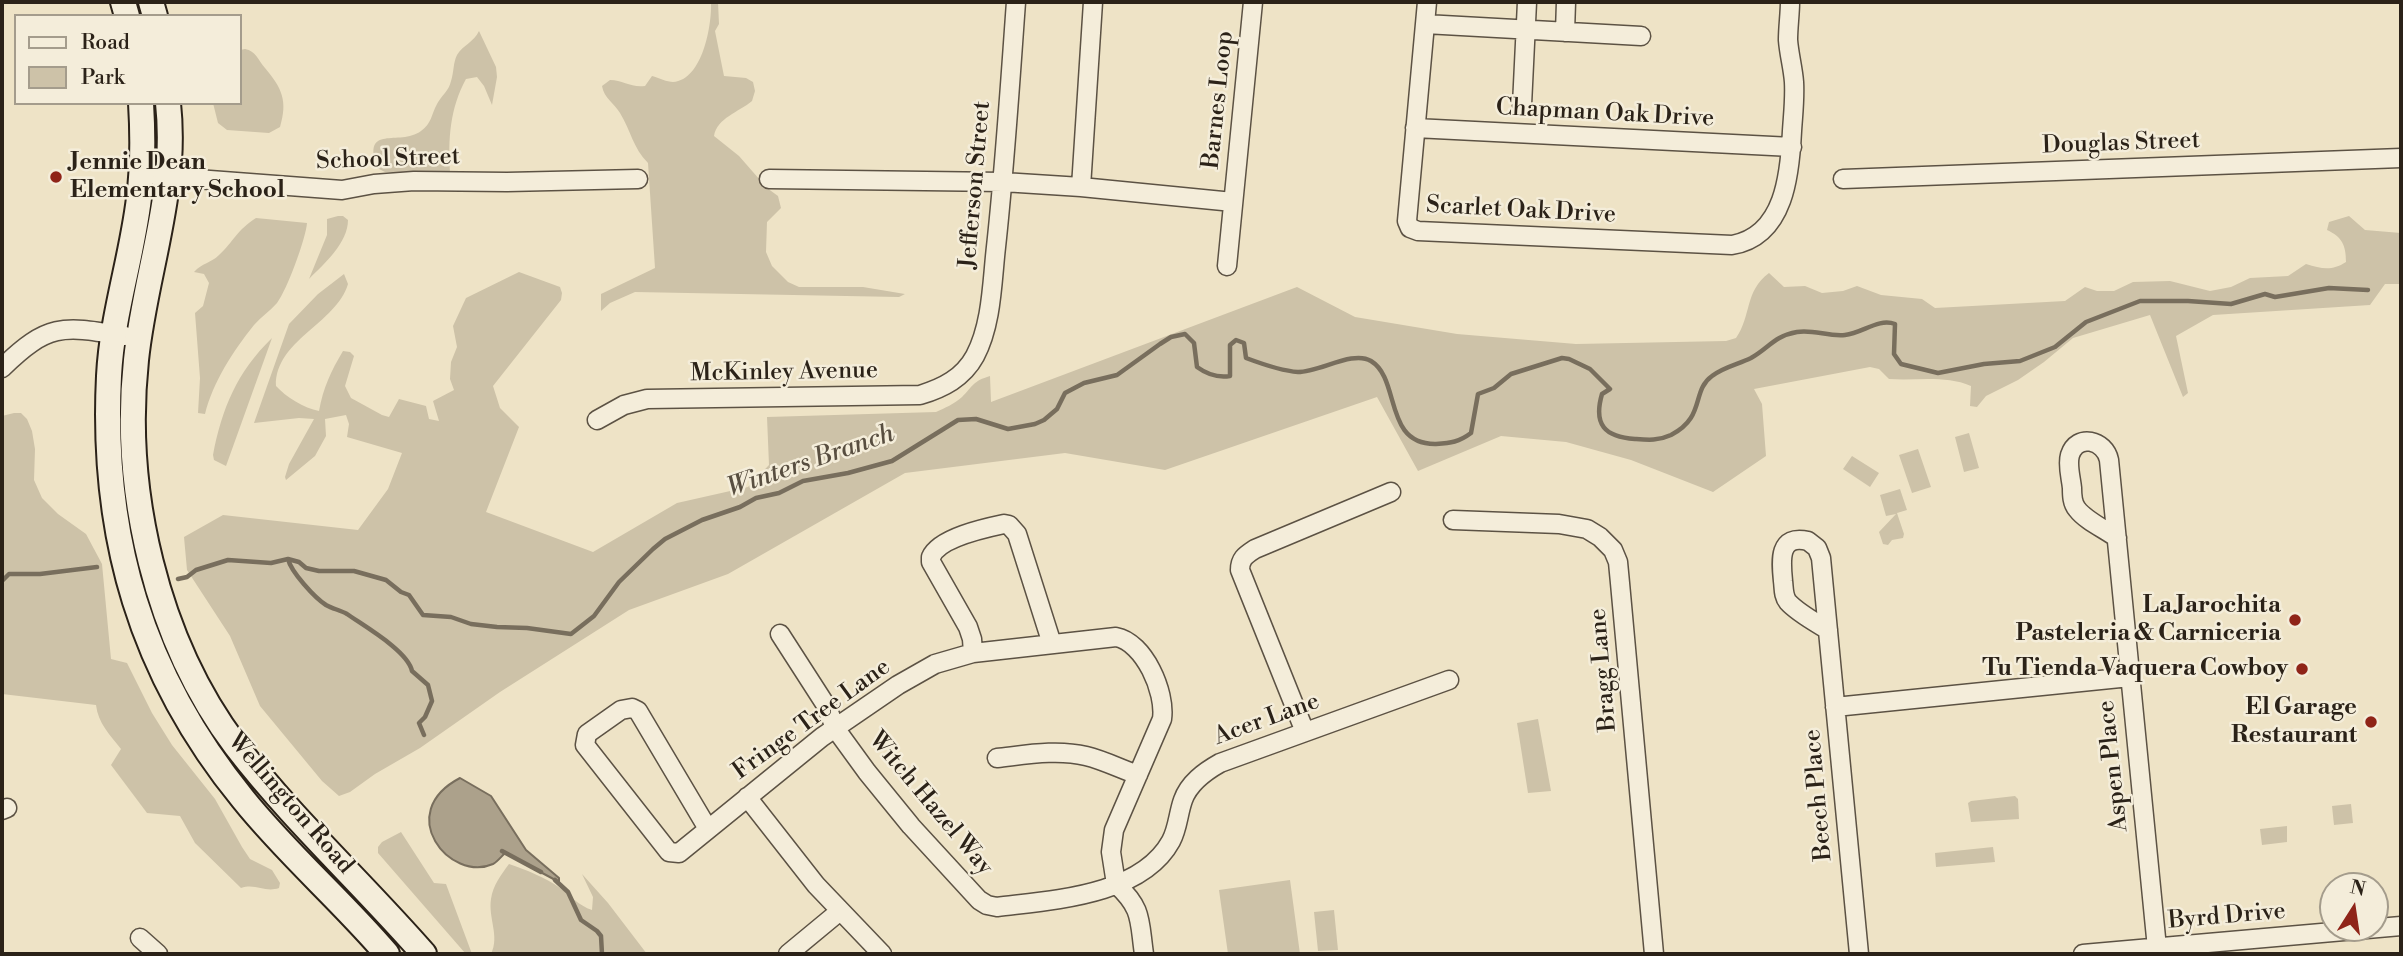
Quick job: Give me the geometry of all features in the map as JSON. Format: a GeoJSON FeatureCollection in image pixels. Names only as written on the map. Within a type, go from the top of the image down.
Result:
{"type":"FeatureCollection","features":[{"type":"Feature","properties":{"kind":"main road","name":"Wellington Road"},"geometry":{"type":"LineString","coordinates":[[141,105],[138,208],[113,334],[108,421],[108,461],[113,510],[124,570],[168,686],[210,757],[244,801],[387,954]]}},
{"type":"Feature","properties":{"kind":"main road","name":"Wellington Road"},"geometry":{"type":"LineString","coordinates":[[168,105],[164,216],[135,361],[134,455],[141,519],[161,597],[185,660],[219,720],[274,793],[424,954]]}},
{"type":"Feature","properties":{"kind":"street","name":"Jefferson Street"},"geometry":{"type":"LineString","coordinates":[[967,368],[976,355],[988,315],[1003,182],[1016,2]]}},
{"type":"Feature","properties":{"kind":"street"},"geometry":{"type":"LineString","coordinates":[[1081,187],[1093,2]]}},
{"type":"Feature","properties":{"kind":"street","name":"Barnes Loop"},"geometry":{"type":"LineString","coordinates":[[1227,267],[1253,2]]}},
{"type":"Feature","properties":{"kind":"street","name":"Scarlet Oak Drive"},"geometry":{"type":"LineString","coordinates":[[1427,2],[1407,221],[1409,228],[1414,230],[1732,245],[1755,236],[1767,225],[1782,200],[1788,181],[1791,147]]}},
{"type":"Feature","properties":{"kind":"street"},"geometry":{"type":"LineString","coordinates":[[1522,105],[1527,2]]}},
{"type":"Feature","properties":{"kind":"street"},"geometry":{"type":"LineString","coordinates":[[1565,32],[1566,2]]}},
{"type":"Feature","properties":{"kind":"street"},"geometry":{"type":"LineString","coordinates":[[1790,2],[1788,38],[1794,99],[1791,147]]}},
{"type":"Feature","properties":{"kind":"street"},"geometry":{"type":"LineString","coordinates":[[1424,24],[1641,36]]}},
{"type":"Feature","properties":{"kind":"street","name":"Chapman Oak Drive"},"geometry":{"type":"LineString","coordinates":[[1415,128],[1791,147]]}},
{"type":"Feature","properties":{"kind":"street","name":"Douglas Street"},"geometry":{"type":"LineString","coordinates":[[1843,179],[2401,158]]}},
{"type":"Feature","properties":{"kind":"street","name":"School Street"},"geometry":{"type":"LineString","coordinates":[[141,175],[342,190],[414,180],[507,182],[638,179]]}},
{"type":"Feature","properties":{"kind":"street"},"geometry":{"type":"LineString","coordinates":[[769,179],[1003,182]]}},
{"type":"Feature","properties":{"kind":"street","name":"Barnes Loop"},"geometry":{"type":"LineString","coordinates":[[1003,182],[1233,202]]}},
{"type":"Feature","properties":{"kind":"street"},"geometry":{"type":"LineString","coordinates":[[2,368],[25,345],[48,333],[65,329],[139,338]]}},
{"type":"Feature","properties":{"kind":"street","name":"McKinley Avenue"},"geometry":{"type":"LineString","coordinates":[[597,420],[624,405],[648,399],[920,395],[941,389],[967,368]]}},
{"type":"Feature","properties":{"kind":"street","name":"Aspen Place"},"geometry":{"type":"LineString","coordinates":[[2117,538],[2074,505],[2070,457],[2080,443],[2096,442],[2108,454],[2117,538],[2157,947]]}},
{"type":"Feature","properties":{"kind":"street"},"geometry":{"type":"LineString","coordinates":[[1305,732],[1240,570],[1240,563],[1243,557],[1255,549],[1391,492]]}},
{"type":"Feature","properties":{"kind":"street","name":"Bragg Lane"},"geometry":{"type":"LineString","coordinates":[[1453,520],[1579,526],[1600,537],[1616,556],[1654,954]]}},
{"type":"Feature","properties":{"kind":"street"},"geometry":{"type":"LineString","coordinates":[[973,653],[968,627],[931,562],[931,557],[938,548],[964,535],[1004,524],[1009,525],[1017,534],[1052,644]]}},
{"type":"Feature","properties":{"kind":"street","name":"Beech Place"},"geometry":{"type":"LineString","coordinates":[[1828,630],[1791,605],[1785,597],[1781,556],[1787,546],[1797,540],[1813,544],[1820,553],[1828,630],[1859,954]]}},
{"type":"Feature","properties":{"kind":"street"},"geometry":{"type":"LineString","coordinates":[[780,634],[827,707],[835,728]]}},
{"type":"Feature","properties":{"kind":"street","name":"Fringe Tree Lane"},"geometry":{"type":"LineString","coordinates":[[708,829],[638,711],[626,708],[587,734],[585,745],[669,852],[678,853],[835,728],[898,685],[935,664],[973,653],[1116,637],[1135,645],[1160,689],[1164,706],[1162,719],[1114,830],[1111,852],[1116,884]]}},
{"type":"Feature","properties":{"kind":"street"},"geometry":{"type":"LineString","coordinates":[[1835,707],[2130,677]]}},
{"type":"Feature","properties":{"kind":"street","name":"Acer Lane"},"geometry":{"type":"LineString","coordinates":[[1116,884],[1150,864],[1164,851],[1178,826],[1183,800],[1190,787],[1199,776],[1220,763],[1449,680]]}},
{"type":"Feature","properties":{"kind":"street","name":"Witch Hazel Way"},"geometry":{"type":"LineString","coordinates":[[835,728],[911,826],[979,900],[987,905],[997,907],[1078,896],[1116,884]]}},
{"type":"Feature","properties":{"kind":"street"},"geometry":{"type":"LineString","coordinates":[[997,758],[1072,754],[1086,756],[1138,775]]}},
{"type":"Feature","properties":{"kind":"street"},"geometry":{"type":"LineString","coordinates":[[747,797],[839,911],[882,954]]}},
{"type":"Feature","properties":{"kind":"street"},"geometry":{"type":"LineString","coordinates":[[1116,884],[1133,902],[1138,912],[1144,954]]}},
{"type":"Feature","properties":{"kind":"street"},"geometry":{"type":"LineString","coordinates":[[788,954],[839,911]]}},
{"type":"Feature","properties":{"kind":"street","name":"Byrd Drive"},"geometry":{"type":"LineString","coordinates":[[2082,954],[2401,926]]}},
{"type":"Feature","properties":{"kind":"street"},"geometry":{"type":"LineString","coordinates":[[140,937],[158,954]]}},
{"type":"Feature","properties":{"kind":"street"},"geometry":{"type":"LineString","coordinates":[[855,954],[868,940]]}},
{"type":"Feature","properties":{"kind":"green space"},"geometry":{"type":"Polygon","coordinates":[[[711,2],[718,2],[719,24],[715,31],[724,76],[746,78],[753,82],[755,91],[752,101],[719,124],[714,136],[739,156],[767,188],[778,196],[781,208],[767,222],[766,252],[772,266],[788,282],[799,287],[863,287],[905,294],[899,297],[635,292],[610,303],[601,311],[601,294],[655,268],[648,163],[602,86],[610,80],[645,86],[652,76],[671,82],[683,79],[692,72],[704,50],[710,24],[711,2]]]}},
{"type":"Feature","properties":{"kind":"green space"},"geometry":{"type":"Polygon","coordinates":[[[479,31],[496,67],[492,105],[477,77],[466,79],[456,101],[451,124],[450,172],[385,172],[377,168],[374,145],[385,139],[412,135],[425,128],[450,85],[457,55],[479,31]]]}},
{"type":"Feature","properties":{"kind":"green space"},"geometry":{"type":"Polygon","coordinates":[[[242,50],[256,56],[276,82],[282,95],[280,127],[269,133],[227,130],[218,123],[214,105],[242,105],[242,50]]]}},
{"type":"Feature","properties":{"kind":"green space"},"geometry":{"type":"Polygon","coordinates":[[[338,216],[348,220],[344,237],[309,279],[327,235],[327,219],[338,216]]]}},
{"type":"Feature","properties":{"kind":"green space"},"geometry":{"type":"Polygon","coordinates":[[[2349,216],[2365,230],[2401,233],[2401,284],[2385,284],[2370,305],[2213,315],[2176,336],[2188,393],[2183,397],[2150,315],[2073,338],[2018,380],[1986,396],[1977,407],[1970,406],[1971,386],[1941,379],[1889,379],[1879,369],[1870,367],[1754,389],[1762,404],[1766,456],[1713,492],[1631,460],[1566,442],[1501,436],[1418,471],[1377,397],[1165,470],[1065,453],[905,473],[728,574],[629,610],[500,692],[420,748],[350,792],[339,796],[322,781],[260,706],[230,636],[187,570],[184,537],[223,515],[358,530],[388,489],[402,453],[347,437],[349,424],[346,415],[325,419],[326,436],[315,456],[286,480],[289,464],[314,419],[254,423],[289,324],[318,294],[344,274],[348,284],[341,298],[285,356],[278,370],[276,386],[296,402],[319,411],[325,387],[335,366],[343,351],[350,352],[354,356],[345,386],[351,398],[389,417],[399,399],[426,406],[429,419],[439,421],[433,401],[454,390],[450,379],[451,362],[457,347],[453,326],[466,298],[519,272],[560,287],[561,300],[493,386],[500,408],[519,427],[486,512],[593,552],[677,503],[748,487],[769,465],[767,417],[936,412],[959,399],[977,382],[990,376],[991,402],[1297,287],[1355,317],[1457,334],[1576,344],[1726,341],[1736,338],[1756,288],[1769,273],[1784,287],[1805,286],[1822,293],[1843,291],[1857,286],[1881,295],[1922,299],[1935,308],[2065,301],[2085,287],[2097,291],[2114,291],[2133,282],[2170,281],[2210,291],[2231,287],[2250,278],[2288,276],[2306,264],[2327,268],[2341,265],[2346,262],[2344,246],[2340,239],[2327,230],[2329,222],[2349,216]]]}},
{"type":"Feature","properties":{"kind":"green space"},"geometry":{"type":"Polygon","coordinates":[[[256,218],[307,223],[303,240],[281,296],[254,325],[231,356],[213,390],[205,414],[198,413],[200,378],[195,313],[203,306],[209,283],[204,274],[194,272],[216,258],[244,227],[256,218]]]}},
{"type":"Feature","properties":{"kind":"green space"},"geometry":{"type":"Polygon","coordinates":[[[272,338],[226,466],[214,460],[213,455],[226,406],[249,364],[272,338]]]}},
{"type":"Feature","properties":{"kind":"green space"},"geometry":{"type":"Polygon","coordinates":[[[21,413],[27,419],[32,431],[35,449],[34,480],[42,498],[58,514],[86,534],[102,564],[111,659],[127,663],[152,713],[172,745],[215,799],[250,859],[272,870],[280,883],[279,888],[241,888],[195,843],[180,816],[147,813],[111,765],[121,749],[102,723],[96,705],[2,694],[2,416],[21,413]]]}},
{"type":"Feature","properties":{"kind":"green space"},"geometry":{"type":"Polygon","coordinates":[[[1969,433],[1979,468],[1964,472],[1955,437],[1969,433]]]}},
{"type":"Feature","properties":{"kind":"green space"},"geometry":{"type":"Polygon","coordinates":[[[1918,449],[1931,487],[1912,493],[1899,455],[1918,449]]]}},
{"type":"Feature","properties":{"kind":"green space"},"geometry":{"type":"Polygon","coordinates":[[[1852,456],[1879,473],[1870,487],[1843,469],[1852,456]]]}},
{"type":"Feature","properties":{"kind":"green space"},"geometry":{"type":"Polygon","coordinates":[[[1900,489],[1907,510],[1897,513],[1903,538],[1892,540],[1888,545],[1883,544],[1879,532],[1896,514],[1886,516],[1880,495],[1900,489]]]}},
{"type":"Feature","properties":{"kind":"green space"},"geometry":{"type":"Polygon","coordinates":[[[1538,719],[1551,791],[1528,793],[1517,723],[1538,719]]]}},
{"type":"Feature","properties":{"kind":"green space"},"geometry":{"type":"Polygon","coordinates":[[[2015,796],[2018,799],[2019,819],[1971,822],[1968,803],[1971,801],[2015,796]]]}},
{"type":"Feature","properties":{"kind":"green space"},"geometry":{"type":"Polygon","coordinates":[[[2351,804],[2353,823],[2334,825],[2332,806],[2351,804]]]}},
{"type":"Feature","properties":{"kind":"green space"},"geometry":{"type":"Polygon","coordinates":[[[2287,826],[2287,842],[2262,845],[2260,829],[2287,826]]]}},
{"type":"Feature","properties":{"kind":"green space"},"geometry":{"type":"Polygon","coordinates":[[[401,832],[434,883],[446,884],[472,954],[465,953],[378,853],[382,842],[401,832]]]}},
{"type":"Feature","properties":{"kind":"green space"},"geometry":{"type":"Polygon","coordinates":[[[1993,847],[1995,862],[1936,867],[1935,853],[1993,847]]]}},
{"type":"Feature","properties":{"kind":"green space"},"geometry":{"type":"Polygon","coordinates":[[[509,864],[548,880],[592,910],[593,897],[582,874],[647,954],[491,954],[494,940],[492,894],[509,864]]]}},
{"type":"Feature","properties":{"kind":"green space"},"geometry":{"type":"Polygon","coordinates":[[[1290,880],[1300,954],[1228,954],[1219,890],[1290,880]]]}},
{"type":"Feature","properties":{"kind":"green space"},"geometry":{"type":"Polygon","coordinates":[[[1334,910],[1338,950],[1318,951],[1314,912],[1334,910]]]}},
{"type":"Feature","properties":{"kind":"shaded area"},"geometry":{"type":"Polygon","coordinates":[[[460,778],[491,796],[526,850],[559,878],[559,882],[505,853],[493,864],[476,867],[460,863],[446,854],[435,841],[430,826],[431,809],[440,793],[460,778]]]}},
{"type":"Feature","properties":{"kind":"waterway","name":"Winters Branch"},"geometry":{"type":"LineString","coordinates":[[178,579],[228,560],[271,563],[288,559],[319,571],[354,571],[386,580],[409,595],[423,615],[451,617],[471,624],[571,634],[594,616],[619,582],[653,549],[665,539],[702,520],[740,507],[756,498],[779,493],[803,481],[892,461],[958,420],[976,419],[1008,429],[1035,424],[1057,409],[1065,393],[1084,383],[1117,375],[1171,337],[1185,334],[1194,343],[1197,367],[1217,376],[1230,376],[1230,345],[1236,340],[1244,343],[1246,358],[1298,372],[1355,358],[1371,361],[1380,370],[1400,423],[1408,434],[1419,441],[1436,444],[1455,442],[1471,433],[1478,394],[1494,388],[1511,374],[1562,358],[1569,359],[1590,369],[1610,389],[1602,394],[1599,414],[1609,432],[1625,438],[1653,440],[1671,435],[1682,428],[1694,412],[1702,389],[1712,376],[1751,358],[1777,339],[1797,332],[1845,335],[1876,324],[1895,324],[1894,354],[1901,364],[1938,373],[1984,364],[2020,361],[2055,347],[2086,322],[2140,301],[2231,304],[2265,294],[2275,297],[2329,288],[2368,290]]}},
{"type":"Feature","properties":{"kind":"waterway"},"geometry":{"type":"LineString","coordinates":[[288,559],[298,577],[316,597],[326,605],[347,614],[384,640],[403,655],[412,671],[428,685],[432,701],[425,717],[419,723],[424,735]]}},
{"type":"Feature","properties":{"kind":"waterway","name":"Winters Branch"},"geometry":{"type":"LineString","coordinates":[[2,581],[9,574],[40,574],[97,567]]}},
{"type":"Feature","properties":{"kind":"waterway"},"geometry":{"type":"LineString","coordinates":[[502,851],[541,872]]}},
{"type":"Feature","properties":{"kind":"waterway"},"geometry":{"type":"LineString","coordinates":[[555,880],[568,892],[581,920],[601,936],[602,954]]}},
{"type":"Feature","properties":{"kind":"place","name":"Jennie Dean Elementary School"},"geometry":{"type":"Point","coordinates":[56,177]}},
{"type":"Feature","properties":{"kind":"place","name":"La Jarochita Pasteleria & Carniceria"},"geometry":{"type":"Point","coordinates":[2295,620]}},
{"type":"Feature","properties":{"kind":"place","name":"Tu Tienda Vaquera Cowboy"},"geometry":{"type":"Point","coordinates":[2302,669]}},
{"type":"Feature","properties":{"kind":"place","name":"El Garage Restaurant"},"geometry":{"type":"Point","coordinates":[2371,722]}}]}
